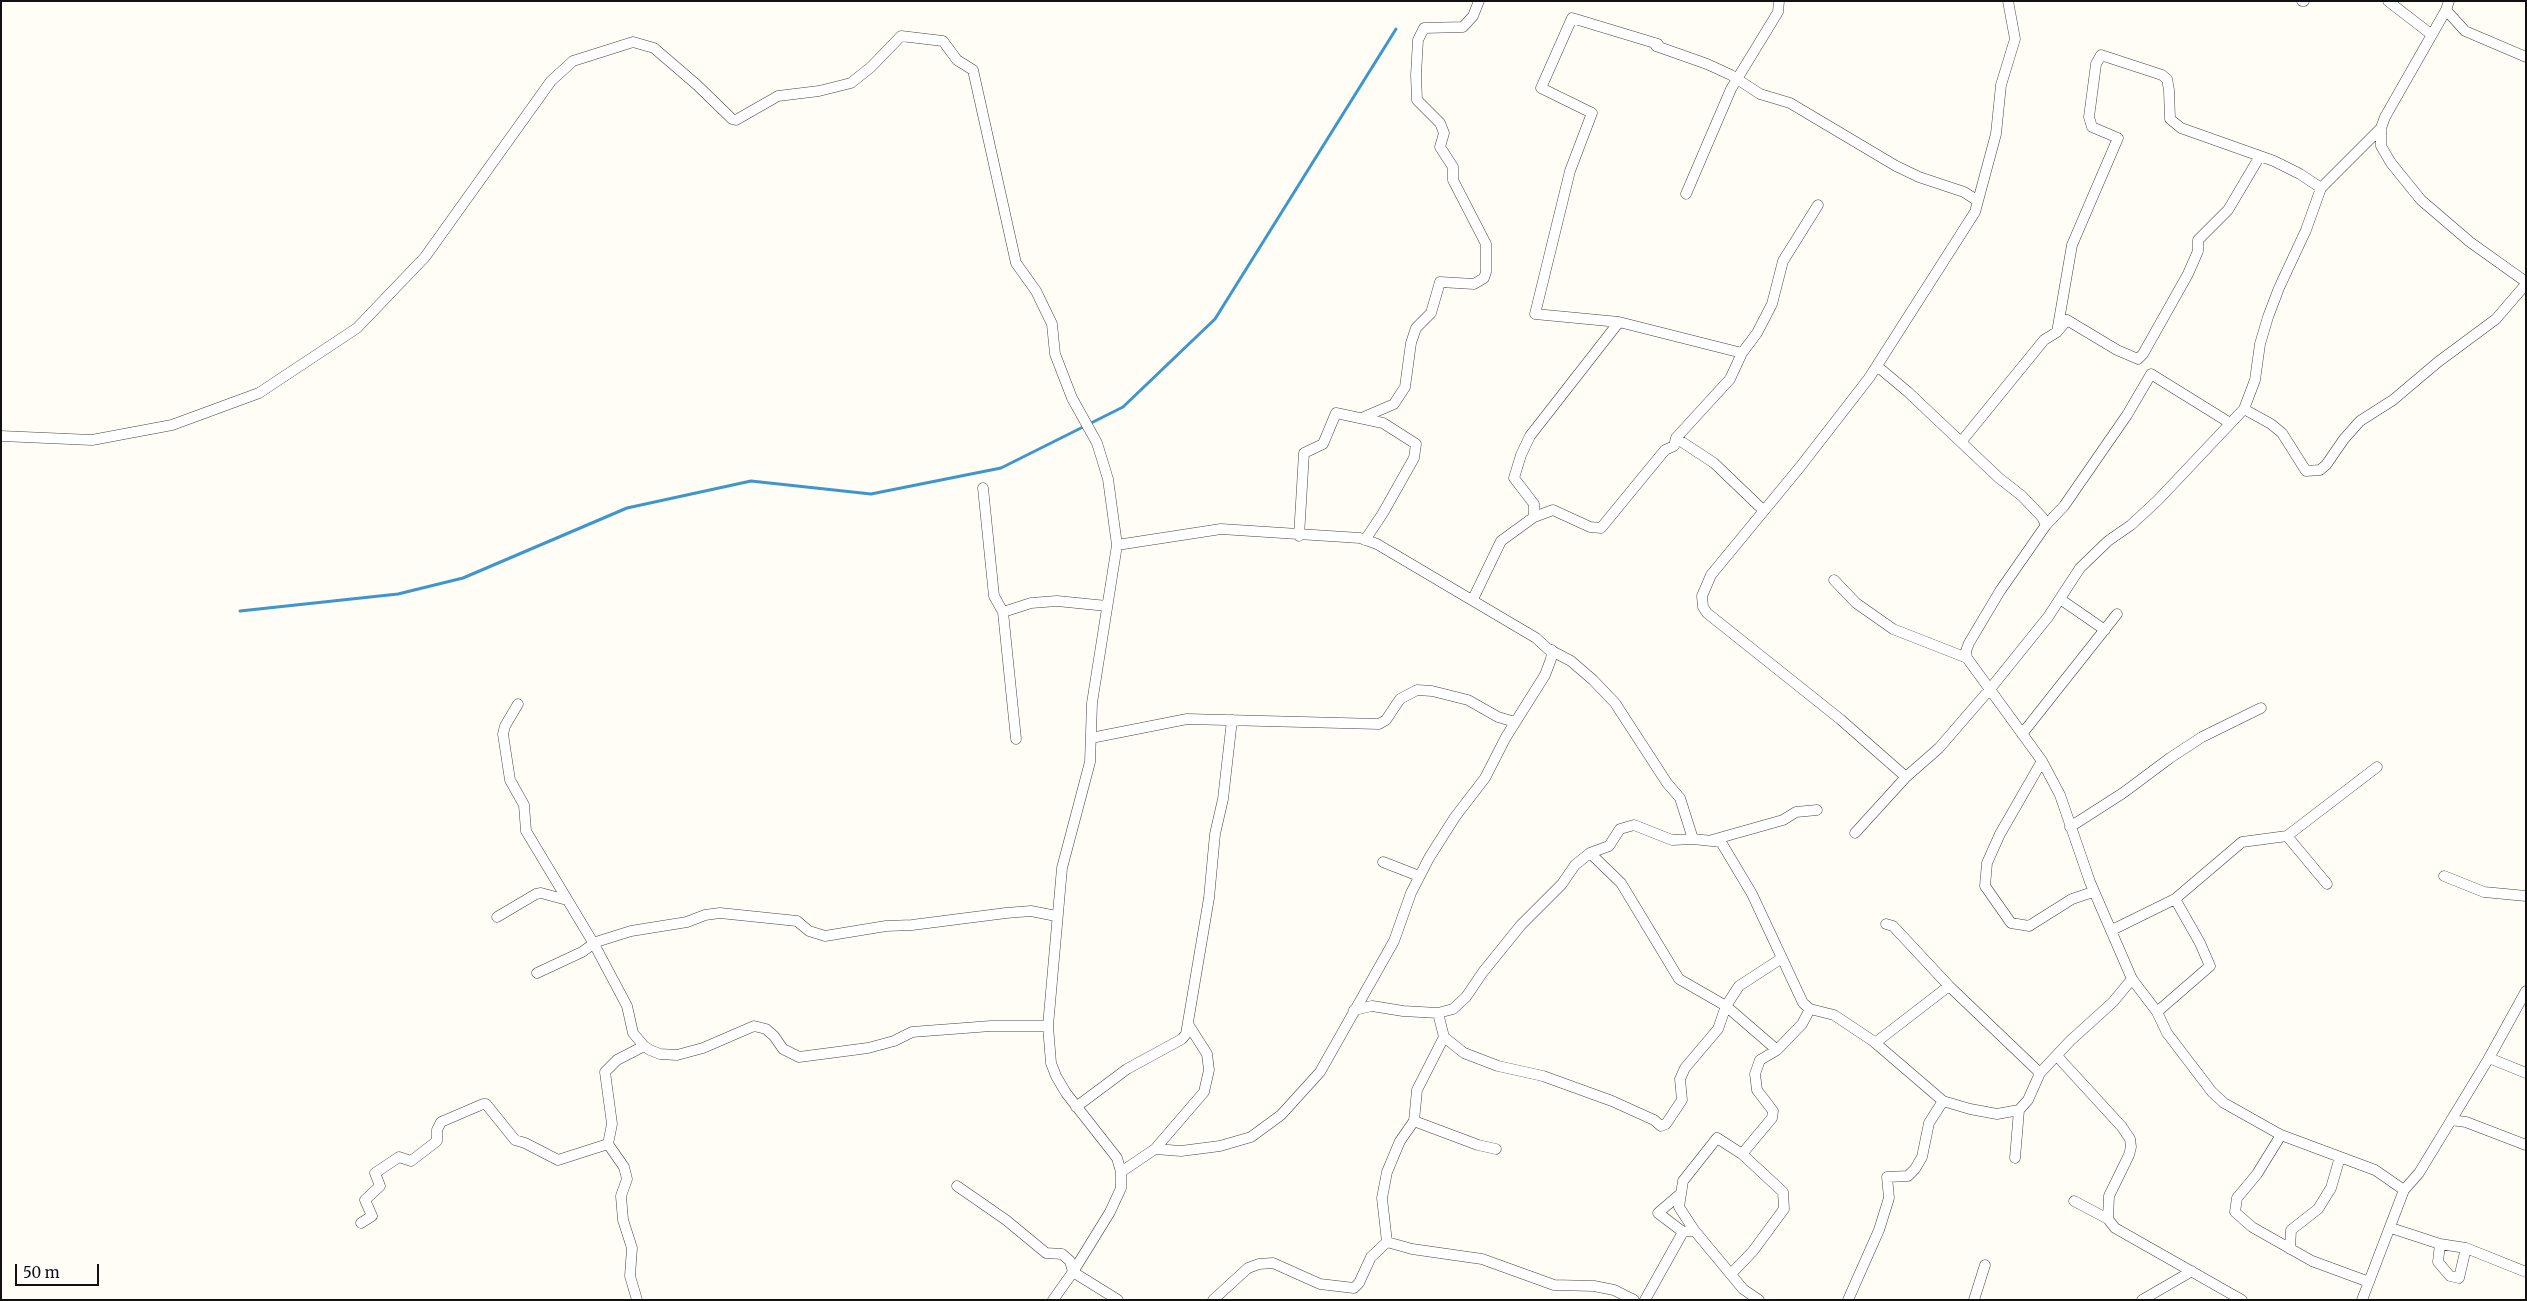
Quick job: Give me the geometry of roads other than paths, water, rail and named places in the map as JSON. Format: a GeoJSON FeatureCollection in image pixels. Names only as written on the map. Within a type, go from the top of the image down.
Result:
{"type":"FeatureCollection","features":[{"type":"Feature","properties":{"kind":"street"},"geometry":{"type":"LineString","coordinates":[[1364,417],[1394,404],[1405,387],[1411,343],[1416,328],[1430,313],[1440,282],[1474,284],[1484,278],[1486,272],[1486,244],[1453,180],[1453,167],[1440,147],[1444,133],[1440,123],[1417,100],[1416,75],[1418,40],[1424,28],[1463,27],[1473,16],[1479,1]]}},
{"type":"Feature","properties":{"kind":"street"},"geometry":{"type":"LineString","coordinates":[[1686,194],[1731,89],[1778,12],[1779,1]]}},
{"type":"Feature","properties":{"kind":"street"},"geometry":{"type":"LineString","coordinates":[[1906,778],[1840,719],[1707,613],[1703,607],[1702,596],[1711,575],[1800,467],[1877,366],[1975,212],[1996,134],[2001,84],[2015,39],[2008,1]]}},
{"type":"Feature","properties":{"kind":"street"},"geometry":{"type":"LineString","coordinates":[[2388,1],[2432,35]]}},
{"type":"Feature","properties":{"kind":"street"},"geometry":{"type":"LineString","coordinates":[[2244,409],[2271,424],[2282,433],[2306,472],[2320,470],[2326,465],[2360,420],[2393,400],[2438,362],[2496,319],[2526,283],[2470,242],[2421,200],[2391,163],[2381,146],[2381,128],[2385,117],[2448,6],[2465,31],[2526,57]]}},
{"type":"Feature","properties":{"kind":"street"},"geometry":{"type":"LineString","coordinates":[[1742,353],[1619,322],[1536,314],[1570,171],[1592,113],[1542,88],[1572,18],[1658,44],[1656,46],[1707,64],[1760,94],[1790,104],[1896,166],[1919,177],[1964,192],[1978,201]]}},
{"type":"Feature","properties":{"kind":"street"},"geometry":{"type":"LineString","coordinates":[[1,436],[92,440],[172,425],[259,393],[267,388],[357,328],[425,258],[551,81],[573,62],[633,42],[654,48],[697,85],[732,119],[736,120],[778,96],[819,91],[851,82],[871,67],[901,36],[943,41],[957,60],[973,70],[1016,264],[1036,291],[1052,324],[1055,354],[1072,398],[1097,443],[1108,479],[1117,545],[1092,703],[1090,762],[1062,868],[1056,916],[1048,1026],[1051,1063],[1056,1076],[1076,1107],[1117,1158],[1121,1172],[1121,1188],[1110,1212],[1073,1272],[1053,1300]]}},
{"type":"Feature","properties":{"kind":"street"},"geometry":{"type":"LineString","coordinates":[[2056,332],[2072,245],[2118,138],[2092,127],[2089,117],[2096,64],[2101,55],[2162,75],[2167,79],[2170,90],[2170,118],[2181,128],[2260,156],[2300,174],[2321,188]]}},
{"type":"Feature","properties":{"kind":"street"},"geometry":{"type":"LineString","coordinates":[[1855,833],[1906,778],[1939,748],[1990,689],[2090,558],[2158,500],[2244,409],[2255,380],[2260,344],[2268,317],[2279,288],[2306,230],[2321,188],[2381,128]]}},
{"type":"Feature","properties":{"kind":"street"},"geometry":{"type":"LineString","coordinates":[[1961,442],[2044,340],[2056,332],[2067,320],[2117,350],[2138,360],[2188,274],[2198,251],[2198,240],[2228,210],[2260,156]]}},
{"type":"Feature","properties":{"kind":"street"},"geometry":{"type":"LineString","coordinates":[[1964,192],[1983,186]]}},
{"type":"Feature","properties":{"kind":"street"},"geometry":{"type":"LineString","coordinates":[[1473,600],[1501,541],[1534,517],[1553,510],[1590,527],[1601,528],[1665,450],[1674,446],[1676,438],[1730,379],[1742,353],[1757,333],[1772,304],[1783,261],[1818,205]]}},
{"type":"Feature","properties":{"kind":"street"},"geometry":{"type":"LineString","coordinates":[[1534,517],[1534,504],[1514,478],[1521,455],[1530,436],[1619,322]]}},
{"type":"Feature","properties":{"kind":"street"},"geometry":{"type":"LineString","coordinates":[[1877,366],[1908,392],[1999,478],[2022,496],[2042,517],[2046,525]]}},
{"type":"Feature","properties":{"kind":"street"},"geometry":{"type":"LineString","coordinates":[[1966,654],[1995,599],[2046,525],[2064,506],[2127,414],[2151,374],[2230,423]]}},
{"type":"Feature","properties":{"kind":"street"},"geometry":{"type":"LineString","coordinates":[[1299,536],[1304,453],[1323,444],[1336,413],[1364,417],[1384,423],[1416,444],[1417,450],[1383,513],[1365,540]]}},
{"type":"Feature","properties":{"kind":"street"},"geometry":{"type":"LineString","coordinates":[[1676,438],[1714,463],[1763,510]]}},
{"type":"Feature","properties":{"kind":"street"},"geometry":{"type":"LineString","coordinates":[[983,488],[994,596],[1004,612],[1016,739]]}},
{"type":"Feature","properties":{"kind":"street"},"geometry":{"type":"LineString","coordinates":[[1117,545],[1220,529],[1365,540],[1377,544],[1473,600],[1571,661],[1615,703],[1667,783],[1680,798],[1693,839]]}},
{"type":"Feature","properties":{"kind":"street"},"geometry":{"type":"LineString","coordinates":[[1834,580],[1856,604],[1893,629],[1953,654],[1966,654]]}},
{"type":"Feature","properties":{"kind":"street"},"geometry":{"type":"LineString","coordinates":[[2060,599],[2105,630]]}},
{"type":"Feature","properties":{"kind":"street"},"geometry":{"type":"LineString","coordinates":[[1004,612],[1031,603],[1057,601],[1107,606]]}},
{"type":"Feature","properties":{"kind":"street"},"geometry":{"type":"LineString","coordinates":[[2022,734],[2117,614]]}},
{"type":"Feature","properties":{"kind":"street"},"geometry":{"type":"LineString","coordinates":[[1156,1149],[1191,1150],[1220,1146],[1251,1137],[1281,1115],[1320,1072],[1394,941],[1410,893],[1419,876],[1455,816],[1485,778],[1506,737],[1544,674],[1551,660],[1552,650]]}},
{"type":"Feature","properties":{"kind":"street"},"geometry":{"type":"LineString","coordinates":[[1966,654],[2042,760],[2060,795],[2093,892],[2112,930],[2132,978],[2157,1012],[2167,1034],[2212,1092],[2224,1103],[2281,1135],[2375,1170],[2404,1190]]}},
{"type":"Feature","properties":{"kind":"street"},"geometry":{"type":"LineString","coordinates":[[1092,738],[1187,719],[1379,724],[1386,720],[1400,699],[1417,690],[1432,691],[1468,700],[1498,717],[1515,722]]}},
{"type":"Feature","properties":{"kind":"street"},"geometry":{"type":"LineString","coordinates":[[518,704],[504,726],[503,734],[510,780],[523,802],[526,831],[594,944],[627,1006],[633,1033],[644,1046],[660,1054],[677,1055],[703,1048],[754,1026],[766,1030],[774,1036],[783,1050],[799,1057],[868,1048],[894,1041],[912,1032],[991,1026],[1048,1026]]}},
{"type":"Feature","properties":{"kind":"street"},"geometry":{"type":"LineString","coordinates":[[2070,827],[2123,793],[2202,737],[2261,708]]}},
{"type":"Feature","properties":{"kind":"street"},"geometry":{"type":"LineString","coordinates":[[1498,717],[1506,737]]}},
{"type":"Feature","properties":{"kind":"street"},"geometry":{"type":"LineString","coordinates":[[1076,1107],[1127,1070],[1182,1039],[1186,1034],[1209,898],[1215,834],[1223,799],[1232,720]]}},
{"type":"Feature","properties":{"kind":"street"},"geometry":{"type":"LineString","coordinates":[[2042,760],[2000,834],[1987,863],[1985,886],[2011,922],[2029,926],[2072,899],[2093,892]]}},
{"type":"Feature","properties":{"kind":"street"},"geometry":{"type":"LineString","coordinates":[[2112,930],[2175,899],[2242,842],[2287,836],[2377,767]]}},
{"type":"Feature","properties":{"kind":"street"},"geometry":{"type":"LineString","coordinates":[[1712,840],[1783,820],[1792,813],[1817,810]]}},
{"type":"Feature","properties":{"kind":"street"},"geometry":{"type":"LineString","coordinates":[[1354,1010],[1372,1006],[1402,1011],[1438,1013],[1453,1009],[1466,997],[1482,972],[1521,925],[1562,884],[1575,865],[1590,853],[1609,846],[1620,829],[1634,825],[1672,840],[1712,840],[1723,844],[1752,894],[1803,1002],[1810,1010],[1834,1015],[1875,1043],[1943,1100],[1970,1109],[1996,1114],[2019,1110]]}},
{"type":"Feature","properties":{"kind":"street"},"geometry":{"type":"LineString","coordinates":[[2287,836],[2326,884]]}},
{"type":"Feature","properties":{"kind":"street"},"geometry":{"type":"LineString","coordinates":[[1590,853],[1621,883],[1679,978],[1726,1006],[1777,1050]]}},
{"type":"Feature","properties":{"kind":"street"},"geometry":{"type":"LineString","coordinates":[[1383,862],[1419,876]]}},
{"type":"Feature","properties":{"kind":"street"},"geometry":{"type":"LineString","coordinates":[[2444,876],[2484,892],[2526,896]]}},
{"type":"Feature","properties":{"kind":"street"},"geometry":{"type":"LineString","coordinates":[[497,917],[536,894],[541,893],[567,900]]}},
{"type":"Feature","properties":{"kind":"street"},"geometry":{"type":"LineString","coordinates":[[2157,1012],[2210,966],[2200,943],[2175,899]]}},
{"type":"Feature","properties":{"kind":"street"},"geometry":{"type":"LineString","coordinates":[[537,973],[582,952],[594,944],[632,931],[687,922],[720,913],[797,921],[809,931],[825,936],[886,926],[912,925],[1006,913],[1031,911],[1056,916]]}},
{"type":"Feature","properties":{"kind":"street"},"geometry":{"type":"LineString","coordinates":[[1886,924],[1893,926],[1949,986],[2040,1073]]}},
{"type":"Feature","properties":{"kind":"street"},"geometry":{"type":"LineString","coordinates":[[1438,1013],[1444,1037],[1464,1053],[1498,1066],[1543,1076],[1612,1100],[1654,1120],[1661,1126],[1666,1124],[1682,1100],[1680,1079],[1685,1068],[1718,1029],[1726,1006],[1739,986],[1782,958]]}},
{"type":"Feature","properties":{"kind":"street"},"geometry":{"type":"LineString","coordinates":[[2015,1158],[2019,1110],[2028,1100],[2040,1073],[2113,1002],[2132,978]]}},
{"type":"Feature","properties":{"kind":"street"},"geometry":{"type":"LineString","coordinates":[[1875,1043],[1949,986]]}},
{"type":"Feature","properties":{"kind":"street"},"geometry":{"type":"LineString","coordinates":[[2362,1300],[2404,1190],[2419,1173],[2489,1058],[2526,991]]}},
{"type":"Feature","properties":{"kind":"street"},"geometry":{"type":"LineString","coordinates":[[1742,1154],[1772,1118],[1773,1111],[1757,1090],[1755,1074],[1760,1060],[1777,1050],[1802,1024],[1810,1010]]}},
{"type":"Feature","properties":{"kind":"street"},"geometry":{"type":"LineString","coordinates":[[1121,1172],[1156,1149],[1204,1092],[1209,1070],[1207,1054],[1188,1024]]}},
{"type":"Feature","properties":{"kind":"street"},"geometry":{"type":"LineString","coordinates":[[1387,1242],[1382,1198],[1387,1172],[1400,1141],[1414,1121],[1416,1090],[1444,1037]]}},
{"type":"Feature","properties":{"kind":"street"},"geometry":{"type":"LineString","coordinates":[[637,1300],[630,1276],[632,1248],[623,1220],[621,1196],[627,1179],[624,1167],[608,1144],[612,1124],[605,1072],[617,1060],[644,1046]]}},
{"type":"Feature","properties":{"kind":"street"},"geometry":{"type":"LineString","coordinates":[[2057,1056],[2122,1127],[2130,1139],[2132,1147],[2109,1196],[2108,1219]]}},
{"type":"Feature","properties":{"kind":"street"},"geometry":{"type":"LineString","coordinates":[[2489,1058],[2526,1073]]}},
{"type":"Feature","properties":{"kind":"street"},"geometry":{"type":"LineString","coordinates":[[1848,1300],[1879,1230],[1889,1198],[1887,1177],[1908,1176],[1914,1169],[1922,1157],[1929,1123],[1943,1100]]}},
{"type":"Feature","properties":{"kind":"street"},"geometry":{"type":"LineString","coordinates":[[361,1223],[372,1214],[364,1200],[380,1184],[374,1173],[399,1158],[411,1161],[437,1141],[437,1130],[441,1122],[483,1104],[486,1104],[515,1140],[526,1143],[558,1160],[608,1144]]}},
{"type":"Feature","properties":{"kind":"street"},"geometry":{"type":"LineString","coordinates":[[2451,1120],[2466,1122],[2526,1145]]}},
{"type":"Feature","properties":{"kind":"street"},"geometry":{"type":"LineString","coordinates":[[1414,1121],[1478,1145],[1496,1149]]}},
{"type":"Feature","properties":{"kind":"street"},"geometry":{"type":"LineString","coordinates":[[2281,1135],[2257,1174],[2237,1198],[2235,1212],[2252,1227],[2312,1261],[2369,1282]]}},
{"type":"Feature","properties":{"kind":"street"},"geometry":{"type":"LineString","coordinates":[[1688,1231],[1679,1207],[1682,1181],[1717,1138],[1742,1154],[1783,1192],[1784,1209],[1753,1251],[1732,1274]]}},
{"type":"Feature","properties":{"kind":"street"},"geometry":{"type":"LineString","coordinates":[[2290,1249],[2292,1230],[2318,1209],[2332,1188],[2340,1157]]}},
{"type":"Feature","properties":{"kind":"street"},"geometry":{"type":"LineString","coordinates":[[957,1186],[1006,1220],[1046,1253],[1062,1254],[1070,1261],[1073,1272],[1118,1300]]}},
{"type":"Feature","properties":{"kind":"street"},"geometry":{"type":"LineString","coordinates":[[1679,1195],[1658,1212],[1688,1231],[1732,1274],[1743,1289],[1759,1300]]}},
{"type":"Feature","properties":{"kind":"street"},"geometry":{"type":"LineString","coordinates":[[2074,1201],[2108,1219],[2115,1228],[2242,1300]]}},
{"type":"Feature","properties":{"kind":"street"},"geometry":{"type":"LineString","coordinates":[[2391,1228],[2440,1244],[2466,1248],[2526,1272]]}},
{"type":"Feature","properties":{"kind":"street"},"geometry":{"type":"LineString","coordinates":[[1645,1300],[1688,1231]]}},
{"type":"Feature","properties":{"kind":"street"},"geometry":{"type":"LineString","coordinates":[[1214,1299],[1248,1268],[1259,1264],[1273,1263],[1320,1284],[1354,1288],[1371,1258],[1387,1242]]}},
{"type":"Feature","properties":{"kind":"street"},"geometry":{"type":"LineString","coordinates":[[1387,1242],[1412,1249],[1482,1259],[1554,1285],[1594,1286],[1614,1290],[1634,1300]]}},
{"type":"Feature","properties":{"kind":"street"},"geometry":{"type":"LineString","coordinates":[[2440,1244],[2438,1262],[2450,1276],[2459,1278],[2466,1248]]}},
{"type":"Feature","properties":{"kind":"street"},"geometry":{"type":"LineString","coordinates":[[1974,1300],[1985,1265]]}},
{"type":"Feature","properties":{"kind":"street"},"geometry":{"type":"LineString","coordinates":[[2142,1300],[2192,1271]]}},
{"type":"Feature","properties":{"kind":"waterway"},"geometry":{"type":"LineString","coordinates":[[240,611],[398,594],[463,578],[627,508],[751,481],[871,494],[1001,468],[1123,407],[1215,319],[1396,29]]}}]}
